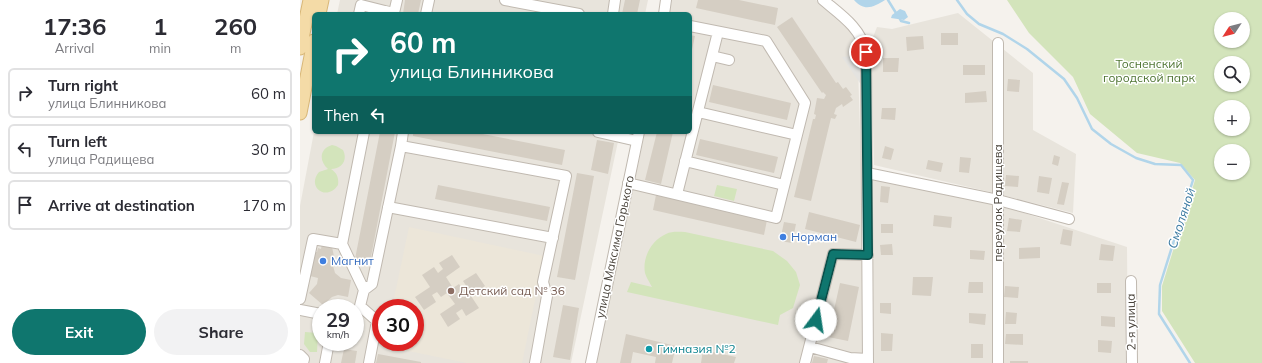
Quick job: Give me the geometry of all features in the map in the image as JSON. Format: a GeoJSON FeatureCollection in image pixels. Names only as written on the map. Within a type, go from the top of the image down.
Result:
{"type":"FeatureCollection","features":[{"type":"Feature","properties":{"kind":"main road"},"geometry":{"type":"LineString","coordinates":[[300,113],[311,72],[306,43],[310,0]]}},
{"type":"Feature","properties":{"kind":"main road"},"geometry":{"type":"LineString","coordinates":[[319,12],[322,0]]}},
{"type":"Feature","properties":{"kind":"street"},"geometry":{"type":"LineString","coordinates":[[394,12],[397,0]]}},
{"type":"Feature","properties":{"kind":"street"},"geometry":{"type":"LineString","coordinates":[[426,12],[429,0]]}},
{"type":"Feature","properties":{"kind":"street"},"geometry":{"type":"LineString","coordinates":[[505,0],[568,12]]}},
{"type":"Feature","properties":{"kind":"street"},"geometry":{"type":"LineString","coordinates":[[613,12],[616,0]]}},
{"type":"Feature","properties":{"kind":"street"},"geometry":{"type":"LineString","coordinates":[[664,12],[666,0]]}},
{"type":"Feature","properties":{"kind":"street"},"geometry":{"type":"LineString","coordinates":[[810,347],[850,358],[868,361],[867,63],[864,44],[861,37],[850,23],[823,0]]}},
{"type":"Feature","properties":{"kind":"street"},"geometry":{"type":"LineString","coordinates":[[359,12],[361,5],[386,12]]}},
{"type":"Feature","properties":{"kind":"street"},"geometry":{"type":"LineString","coordinates":[[628,182],[776,218],[805,103],[766,41],[692,26]]}},
{"type":"Feature","properties":{"kind":"street"},"geometry":{"type":"LineString","coordinates":[[677,194],[718,32]]}},
{"type":"Feature","properties":{"kind":"street","name":"переулок Радищева"},"geometry":{"type":"LineString","coordinates":[[998,43],[998,363]]}},
{"type":"Feature","properties":{"kind":"street"},"geometry":{"type":"LineString","coordinates":[[712,56],[729,60]]}},
{"type":"Feature","properties":{"kind":"street"},"geometry":{"type":"LineString","coordinates":[[698,112],[797,135]]}},
{"type":"Feature","properties":{"kind":"street"},"geometry":{"type":"LineString","coordinates":[[364,134],[342,244],[364,290]]}},
{"type":"Feature","properties":{"kind":"street"},"geometry":{"type":"LineString","coordinates":[[360,299],[364,290],[372,284],[404,134]]}},
{"type":"Feature","properties":{"kind":"street"},"geometry":{"type":"LineString","coordinates":[[618,134],[638,136]]}},
{"type":"Feature","properties":{"kind":"street","name":"улица Максима Горького"},"geometry":{"type":"LineString","coordinates":[[591,363],[638,136]]}},
{"type":"Feature","properties":{"kind":"street"},"geometry":{"type":"LineString","coordinates":[[401,146],[566,176],[543,282],[547,296],[535,363]]}},
{"type":"Feature","properties":{"kind":"street"},"geometry":{"type":"LineString","coordinates":[[685,161],[784,185]]}},
{"type":"Feature","properties":{"kind":"street"},"geometry":{"type":"LineString","coordinates":[[867,173],[998,200],[1069,219]]}},
{"type":"Feature","properties":{"kind":"street"},"geometry":{"type":"LineString","coordinates":[[388,207],[553,238]]}},
{"type":"Feature","properties":{"kind":"street"},"geometry":{"type":"LineString","coordinates":[[300,299],[312,239],[342,244]]}},
{"type":"Feature","properties":{"kind":"street"},"geometry":{"type":"LineString","coordinates":[[806,363],[833,254],[868,255]]}},
{"type":"Feature","properties":{"kind":"street","name":"2-я улица"},"geometry":{"type":"LineString","coordinates":[[1131,281],[1132,363]]}},
{"type":"Feature","properties":{"kind":"street"},"geometry":{"type":"LineString","coordinates":[[300,310],[312,312]]}},
{"type":"Feature","properties":{"kind":"street"},"geometry":{"type":"LineString","coordinates":[[364,312],[378,321],[370,363]]}},
{"type":"Feature","properties":{"kind":"street"},"geometry":{"type":"LineString","coordinates":[[325,363],[327,351]]}},
{"type":"Feature","properties":{"kind":"street"},"geometry":{"type":"LineString","coordinates":[[300,355],[304,359],[303,363]]}},
{"type":"Feature","properties":{"kind":"shaded area"},"geometry":{"type":"Polygon","coordinates":[[[340,0],[648,0],[645,12],[337,12],[340,0]]]}},
{"type":"Feature","properties":{"kind":"shaded area"},"geometry":{"type":"Polygon","coordinates":[[[672,0],[816,0],[857,33],[864,262],[863,363],[596,363],[645,134],[692,134],[692,12],[669,12],[672,0]]]}},
{"type":"Feature","properties":{"kind":"shaded area"},"geometry":{"type":"Polygon","coordinates":[[[958,13],[1033,73],[1033,130],[1076,154],[1073,213],[874,165],[871,42],[877,27],[892,29],[958,13]]]}},
{"type":"Feature","properties":{"kind":"shaded area"},"geometry":{"type":"Polygon","coordinates":[[[863,55],[864,89],[842,57],[863,55]]]}},
{"type":"Feature","properties":{"kind":"shaded area"},"geometry":{"type":"Polygon","coordinates":[[[314,134],[620,134],[571,363],[300,363],[300,206],[314,134]]]}},
{"type":"Feature","properties":{"kind":"shaded area"},"geometry":{"type":"Polygon","coordinates":[[[872,179],[1006,207],[1127,247],[1128,363],[874,363],[872,179]]]}},
{"type":"Feature","properties":{"kind":"shaded area"},"geometry":{"type":"Polygon","coordinates":[[[409,227],[544,256],[522,363],[467,363],[408,351],[424,351],[424,299],[394,299],[409,227]]]}},
{"type":"Feature","properties":{"kind":"green space","name":"Тосненский городской парк"},"geometry":{"type":"Polygon","coordinates":[[[1007,0],[1262,0],[1262,363],[1195,363],[1162,311],[1162,286],[1195,180],[1180,163],[1137,153],[1090,114],[1073,77],[1029,33],[1007,0]]]}},
{"type":"Feature","properties":{"kind":"green space"},"geometry":{"type":"Polygon","coordinates":[[[332,145],[343,150],[345,157],[341,166],[331,169],[337,176],[338,185],[329,192],[324,192],[316,187],[315,183],[319,172],[328,169],[323,162],[322,156],[325,149],[332,145]]]}},
{"type":"Feature","properties":{"kind":"green space"},"geometry":{"type":"Polygon","coordinates":[[[717,185],[737,189],[734,201],[714,196],[717,185]]]}},
{"type":"Feature","properties":{"kind":"green space"},"geometry":{"type":"Polygon","coordinates":[[[685,232],[773,251],[787,261],[796,272],[800,285],[793,308],[780,315],[778,325],[627,292],[631,282],[652,287],[644,267],[649,250],[656,240],[668,233],[685,232]]]}},
{"type":"Feature","properties":{"kind":"green space"},"geometry":{"type":"Polygon","coordinates":[[[305,332],[312,333],[312,351],[317,352],[310,352],[304,344],[305,332]]]}},
{"type":"Feature","properties":{"kind":"water"},"geometry":{"type":"Polygon","coordinates":[[[854,0],[885,0],[877,5],[865,7],[858,4],[854,0]]]}},
{"type":"Feature","properties":{"kind":"water"},"geometry":{"type":"Polygon","coordinates":[[[900,9],[905,11],[908,17],[904,20],[891,18],[892,15],[900,9]]]}},
{"type":"Feature","properties":{"kind":"building"},"geometry":{"type":"Polygon","coordinates":[[[405,0],[421,0],[418,12],[403,12],[405,0]]]}},
{"type":"Feature","properties":{"kind":"building"},"geometry":{"type":"Polygon","coordinates":[[[625,0],[640,0],[637,12],[622,12],[625,0]]]}},
{"type":"Feature","properties":{"kind":"building"},"geometry":{"type":"Polygon","coordinates":[[[698,0],[739,0],[778,8],[775,25],[696,8],[698,0]]]}},
{"type":"Feature","properties":{"kind":"building"},"geometry":{"type":"Polygon","coordinates":[[[792,17],[836,83],[838,82],[843,89],[846,87],[852,95],[850,96],[853,100],[843,107],[842,104],[836,108],[834,114],[837,115],[835,119],[831,118],[811,201],[794,197],[813,119],[815,119],[816,115],[814,114],[817,98],[824,99],[826,95],[823,92],[822,93],[777,27],[792,17]]]}},
{"type":"Feature","properties":{"kind":"building"},"geometry":{"type":"Polygon","coordinates":[[[941,33],[958,33],[958,45],[941,45],[941,33]]]}},
{"type":"Feature","properties":{"kind":"building"},"geometry":{"type":"Polygon","coordinates":[[[692,35],[695,36],[692,50],[692,35]]]}},
{"type":"Feature","properties":{"kind":"building"},"geometry":{"type":"Polygon","coordinates":[[[923,36],[924,49],[907,51],[906,37],[923,36]]]}},
{"type":"Feature","properties":{"kind":"building"},"geometry":{"type":"Polygon","coordinates":[[[883,58],[899,58],[898,72],[883,72],[883,58]]]}},
{"type":"Feature","properties":{"kind":"building"},"geometry":{"type":"Polygon","coordinates":[[[963,65],[985,65],[985,75],[963,75],[963,65]]]}},
{"type":"Feature","properties":{"kind":"building"},"geometry":{"type":"Polygon","coordinates":[[[1008,79],[1020,80],[1019,92],[1007,91],[1008,79]]]}},
{"type":"Feature","properties":{"kind":"building"},"geometry":{"type":"Polygon","coordinates":[[[713,85],[791,103],[787,120],[709,102],[713,85]]]}},
{"type":"Feature","properties":{"kind":"building"},"geometry":{"type":"Polygon","coordinates":[[[986,91],[987,102],[965,103],[965,93],[986,91]]]}},
{"type":"Feature","properties":{"kind":"building"},"geometry":{"type":"Polygon","coordinates":[[[882,108],[896,108],[895,120],[881,119],[882,108]]]}},
{"type":"Feature","properties":{"kind":"building"},"geometry":{"type":"Polygon","coordinates":[[[380,134],[395,134],[370,262],[355,259],[380,134]]]}},
{"type":"Feature","properties":{"kind":"building"},"geometry":{"type":"Polygon","coordinates":[[[413,134],[482,134],[565,150],[562,165],[413,136],[413,134]]]}},
{"type":"Feature","properties":{"kind":"building"},"geometry":{"type":"Polygon","coordinates":[[[656,134],[673,134],[661,184],[645,180],[656,134]]]}},
{"type":"Feature","properties":{"kind":"building"},"geometry":{"type":"Polygon","coordinates":[[[700,139],[778,157],[774,173],[696,155],[700,139]]]}},
{"type":"Feature","properties":{"kind":"building"},"geometry":{"type":"Polygon","coordinates":[[[597,140],[614,143],[608,174],[591,170],[597,140]]]}},
{"type":"Feature","properties":{"kind":"building"},"geometry":{"type":"Polygon","coordinates":[[[885,146],[894,149],[891,160],[882,158],[885,146]]]}},
{"type":"Feature","properties":{"kind":"building"},"geometry":{"type":"Polygon","coordinates":[[[1054,155],[1060,157],[1058,166],[1052,164],[1054,155]]]}},
{"type":"Feature","properties":{"kind":"building"},"geometry":{"type":"Polygon","coordinates":[[[960,157],[971,158],[969,173],[959,172],[960,157]]]}},
{"type":"Feature","properties":{"kind":"building"},"geometry":{"type":"Polygon","coordinates":[[[928,160],[943,163],[941,172],[926,169],[928,160]]]}},
{"type":"Feature","properties":{"kind":"building"},"geometry":{"type":"Polygon","coordinates":[[[577,173],[594,176],[575,280],[557,277],[577,173]]]}},
{"type":"Feature","properties":{"kind":"building"},"geometry":{"type":"Polygon","coordinates":[[[1006,175],[1019,176],[1018,187],[1005,186],[1006,175]]]}},
{"type":"Feature","properties":{"kind":"building"},"geometry":{"type":"Polygon","coordinates":[[[1039,176],[1052,178],[1049,194],[1037,192],[1039,176]]]}},
{"type":"Feature","properties":{"kind":"building"},"geometry":{"type":"Polygon","coordinates":[[[1062,182],[1069,183],[1064,205],[1057,204],[1062,182]]]}},
{"type":"Feature","properties":{"kind":"building"},"geometry":{"type":"Polygon","coordinates":[[[438,185],[550,207],[547,221],[435,199],[438,185]]]}},
{"type":"Feature","properties":{"kind":"building"},"geometry":{"type":"Polygon","coordinates":[[[881,186],[890,187],[888,203],[880,202],[881,186]]]}},
{"type":"Feature","properties":{"kind":"building"},"geometry":{"type":"Polygon","coordinates":[[[656,195],[767,220],[764,235],[653,210],[656,195]]]}},
{"type":"Feature","properties":{"kind":"building"},"geometry":{"type":"Polygon","coordinates":[[[809,212],[860,225],[856,242],[805,229],[809,212]]]}},
{"type":"Feature","properties":{"kind":"building"},"geometry":{"type":"Polygon","coordinates":[[[934,215],[952,217],[951,228],[933,226],[934,215]]]}},
{"type":"Feature","properties":{"kind":"building"},"geometry":{"type":"Polygon","coordinates":[[[1009,218],[1022,220],[1020,232],[1007,231],[1009,218]]]}},
{"type":"Feature","properties":{"kind":"building"},"geometry":{"type":"Polygon","coordinates":[[[784,222],[796,224],[792,243],[780,241],[784,222]]]}},
{"type":"Feature","properties":{"kind":"building"},"geometry":{"type":"Polygon","coordinates":[[[881,224],[893,224],[893,233],[881,233],[881,224]]]}},
{"type":"Feature","properties":{"kind":"building"},"geometry":{"type":"Polygon","coordinates":[[[1063,229],[1073,231],[1071,246],[1060,244],[1063,229]]]}},
{"type":"Feature","properties":{"kind":"building"},"geometry":{"type":"Polygon","coordinates":[[[322,244],[332,247],[335,261],[332,262],[335,273],[341,278],[351,280],[348,297],[338,295],[330,299],[316,299],[309,293],[317,284],[318,278],[310,276],[315,252],[317,252],[318,248],[321,249],[322,244]]]}},
{"type":"Feature","properties":{"kind":"building"},"geometry":{"type":"Polygon","coordinates":[[[892,244],[893,255],[881,255],[880,245],[892,244]]]}},
{"type":"Feature","properties":{"kind":"building"},"geometry":{"type":"Polygon","coordinates":[[[1101,244],[1115,246],[1113,261],[1099,260],[1101,244]]]}},
{"type":"Feature","properties":{"kind":"building"},"geometry":{"type":"Polygon","coordinates":[[[1040,247],[1040,258],[1019,259],[1019,248],[1040,247]]]}},
{"type":"Feature","properties":{"kind":"building"},"geometry":{"type":"Polygon","coordinates":[[[970,250],[985,251],[984,260],[970,259],[970,250]]]}},
{"type":"Feature","properties":{"kind":"building","name":"Детский сад № 36"},"geometry":{"type":"Polygon","coordinates":[[[452,255],[460,267],[446,277],[453,288],[459,284],[463,290],[467,287],[463,281],[476,273],[485,286],[471,296],[479,308],[466,316],[462,309],[456,313],[460,319],[448,327],[440,314],[455,304],[447,293],[441,297],[437,292],[432,295],[436,302],[424,310],[424,299],[416,299],[415,297],[430,287],[422,275],[434,267],[438,273],[443,269],[439,263],[452,255]]]}},
{"type":"Feature","properties":{"kind":"building"},"geometry":{"type":"Polygon","coordinates":[[[913,277],[933,277],[931,296],[912,295],[913,277]]]}},
{"type":"Feature","properties":{"kind":"building"},"geometry":{"type":"Polygon","coordinates":[[[969,282],[983,282],[983,293],[968,293],[969,282]]]}},
{"type":"Feature","properties":{"kind":"building"},"geometry":{"type":"Polygon","coordinates":[[[840,283],[859,287],[848,341],[828,337],[840,283]]]}},
{"type":"Feature","properties":{"kind":"building"},"geometry":{"type":"Polygon","coordinates":[[[1097,283],[1111,283],[1111,293],[1097,293],[1097,283]]]}},
{"type":"Feature","properties":{"kind":"building"},"geometry":{"type":"Polygon","coordinates":[[[1005,286],[1019,287],[1018,298],[1004,297],[1005,286]]]}},
{"type":"Feature","properties":{"kind":"building"},"geometry":{"type":"Polygon","coordinates":[[[880,303],[891,303],[891,314],[880,313],[880,303]]]}},
{"type":"Feature","properties":{"kind":"building"},"geometry":{"type":"Polygon","coordinates":[[[563,305],[579,308],[570,360],[553,357],[563,305]]]}},
{"type":"Feature","properties":{"kind":"building"},"geometry":{"type":"Polygon","coordinates":[[[1006,312],[1017,313],[1016,324],[1005,324],[1006,312]]]}},
{"type":"Feature","properties":{"kind":"building"},"geometry":{"type":"Polygon","coordinates":[[[969,313],[986,314],[985,325],[969,323],[969,313]]]}},
{"type":"Feature","properties":{"kind":"building"},"geometry":{"type":"Polygon","coordinates":[[[1101,316],[1115,317],[1115,327],[1101,326],[1101,316]]]}},
{"type":"Feature","properties":{"kind":"building"},"geometry":{"type":"Polygon","coordinates":[[[881,333],[893,334],[892,351],[881,351],[881,333]]]}},
{"type":"Feature","properties":{"kind":"building","name":"Гимназия №2"},"geometry":{"type":"Polygon","coordinates":[[[626,334],[676,346],[672,363],[655,363],[656,357],[633,352],[631,363],[620,363],[626,334]]]}},
{"type":"Feature","properties":{"kind":"building"},"geometry":{"type":"Polygon","coordinates":[[[1006,334],[1023,334],[1023,345],[1005,344],[1006,334]]]}},
{"type":"Feature","properties":{"kind":"building"},"geometry":{"type":"Polygon","coordinates":[[[1098,340],[1112,341],[1111,353],[1098,352],[1098,340]]]}},
{"type":"Feature","properties":{"kind":"building"},"geometry":{"type":"Polygon","coordinates":[[[971,344],[983,344],[983,358],[971,358],[971,344]]]}},
{"type":"Feature","properties":{"kind":"building"},"geometry":{"type":"Polygon","coordinates":[[[703,350],[736,357],[734,363],[701,363],[703,350]]]}},
{"type":"Feature","properties":{"kind":"building"},"geometry":{"type":"Polygon","coordinates":[[[344,351],[357,351],[355,363],[341,363],[344,351]]]}},
{"type":"Feature","properties":{"kind":"building"},"geometry":{"type":"Polygon","coordinates":[[[378,354],[421,362],[421,363],[376,363],[378,354]]]}},
{"type":"Feature","properties":{"kind":"building"},"geometry":{"type":"Polygon","coordinates":[[[814,356],[828,359],[827,363],[812,363],[814,356]]]}},
{"type":"Feature","properties":{"kind":"building"},"geometry":{"type":"Polygon","coordinates":[[[1010,361],[1028,361],[1028,363],[1010,363],[1010,361]]]}},
{"type":"Feature","properties":{"kind":"waterway"},"geometry":{"type":"LineString","coordinates":[[888,0],[896,13]]}},
{"type":"Feature","properties":{"kind":"waterway","name":"Смоляной"},"geometry":{"type":"LineString","coordinates":[[957,0],[967,14],[979,24],[1003,34],[1027,49],[1064,79],[1077,98],[1092,129],[1111,144],[1136,158],[1155,164],[1181,165],[1193,180],[1160,285],[1159,314],[1190,363]]}},
{"type":"Feature","properties":{"kind":"waterway"},"geometry":{"type":"LineString","coordinates":[[900,19],[901,21],[909,23]]}},
{"type":"Feature","properties":{"kind":"place","name":"Норман"},"geometry":{"type":"Point","coordinates":[783,237]}},
{"type":"Feature","properties":{"kind":"place","name":"Магнит"},"geometry":{"type":"Point","coordinates":[323,261]}},
{"type":"Feature","properties":{"kind":"place","name":"Детский сад № 36"},"geometry":{"type":"Point","coordinates":[451,291]}},
{"type":"Feature","properties":{"kind":"place","name":"Гимназия №2"},"geometry":{"type":"Point","coordinates":[649,349]}},
{"type":"Feature","properties":{"kind":"route"},"geometry":{"type":"LineString","coordinates":[[816,320],[833,254],[868,255],[866,52]]}}]}
